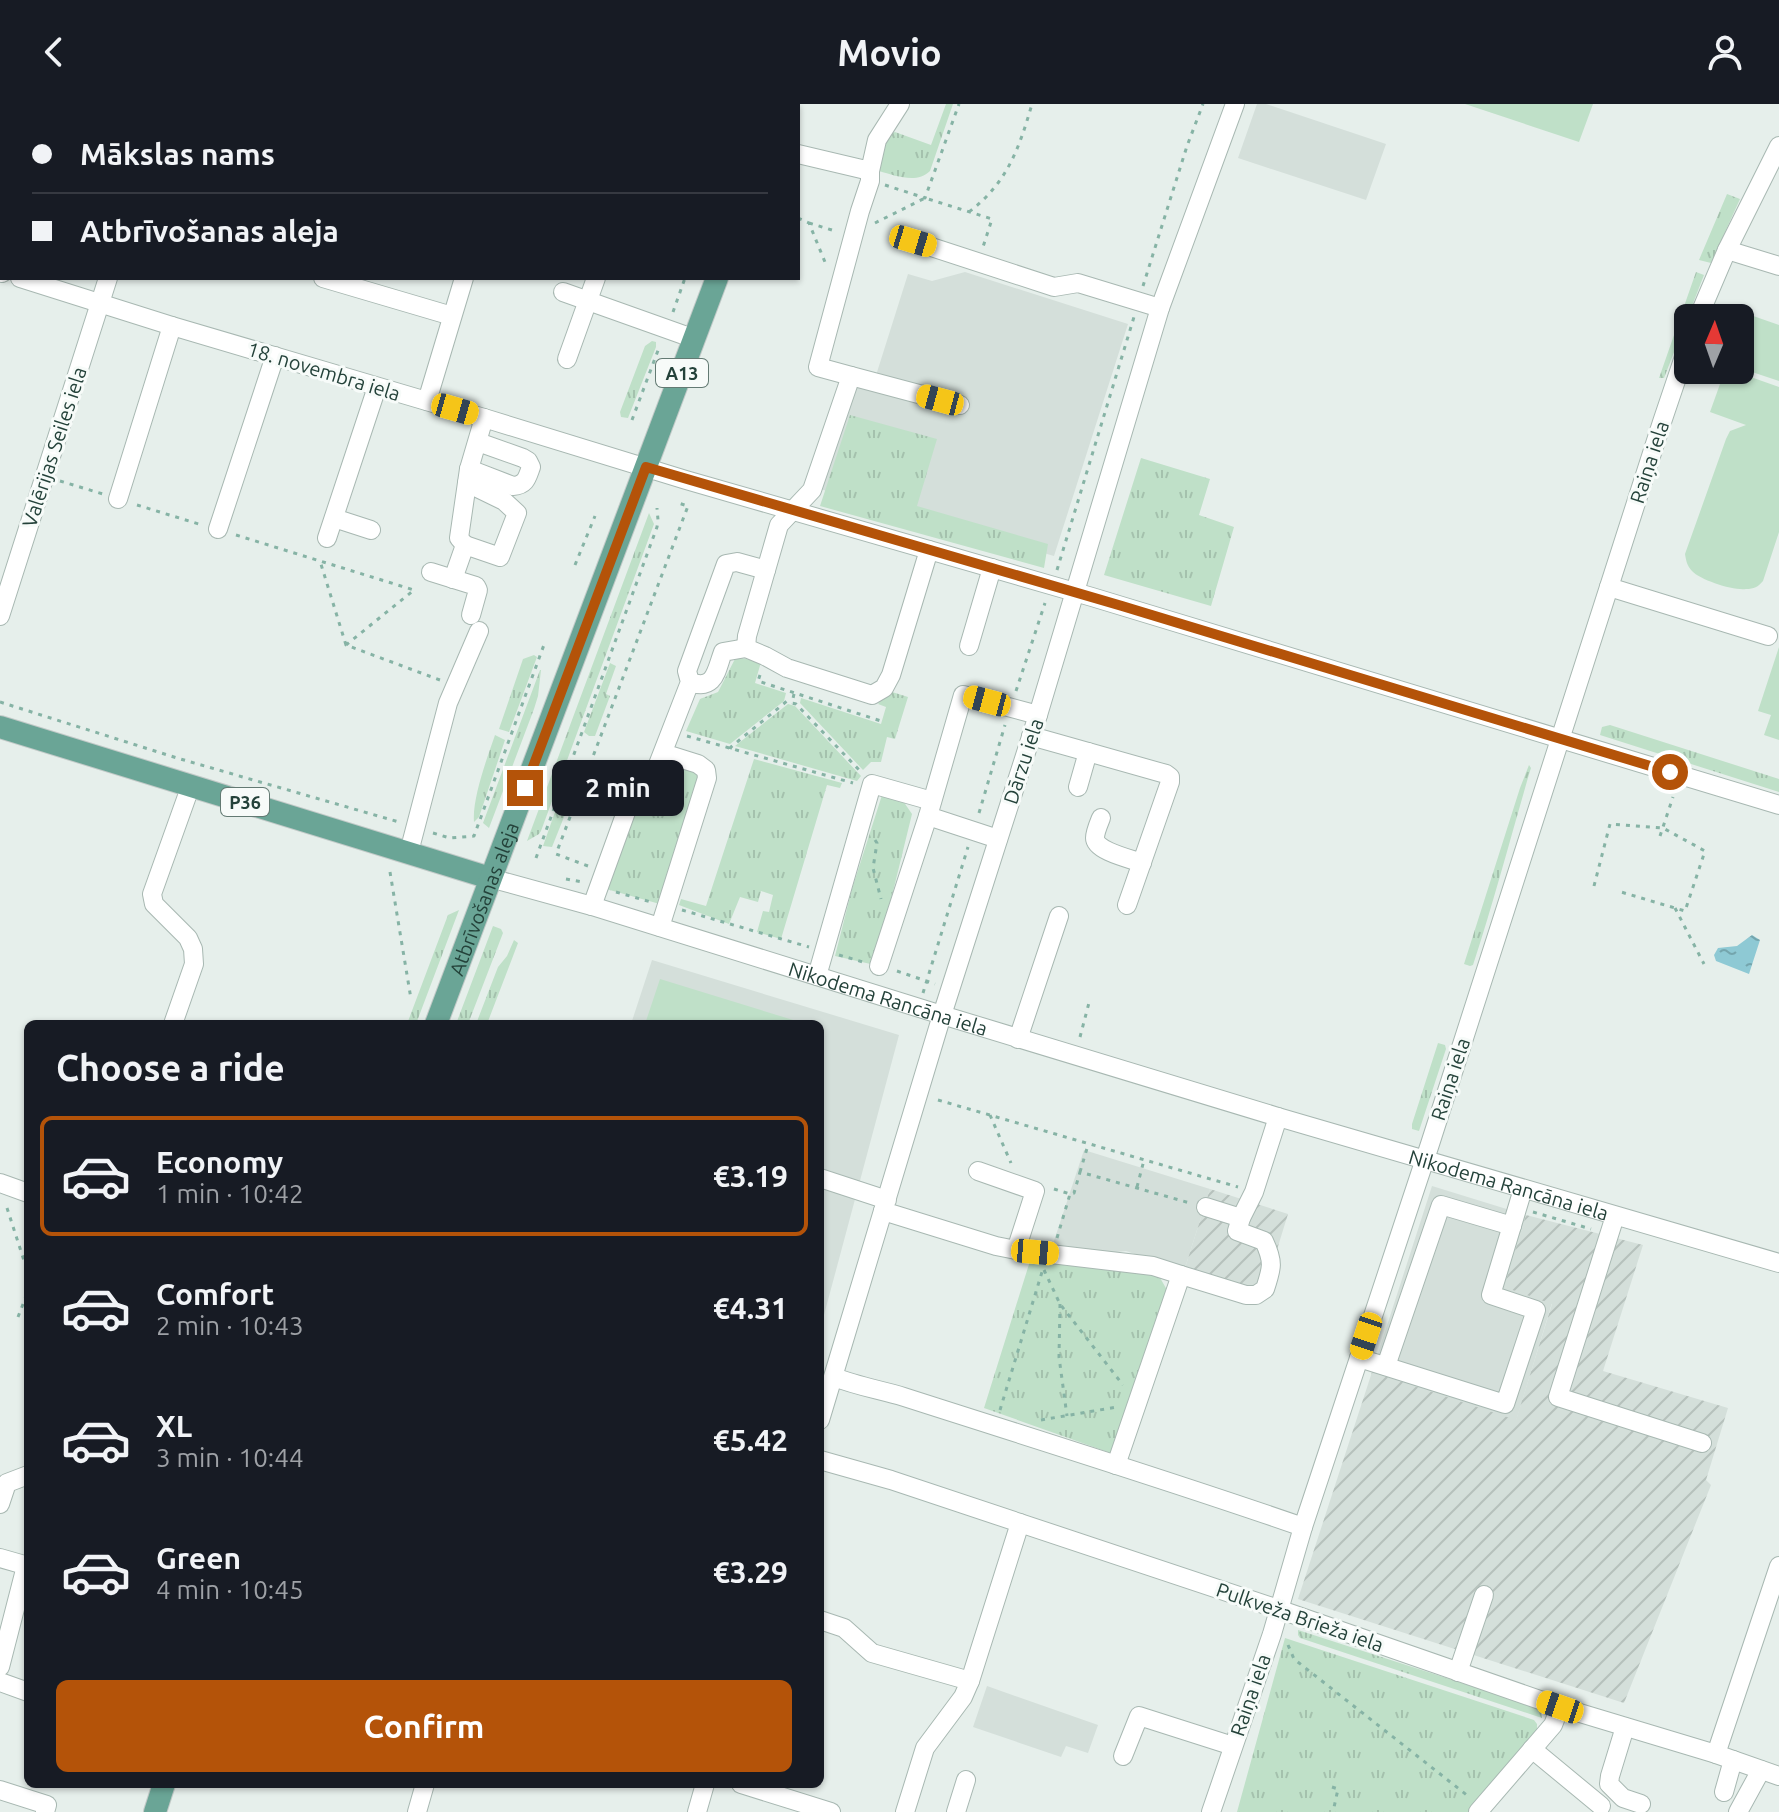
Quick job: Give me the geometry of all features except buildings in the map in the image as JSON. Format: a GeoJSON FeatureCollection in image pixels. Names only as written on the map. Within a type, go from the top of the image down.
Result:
{"type":"FeatureCollection","features":[{"type":"Feature","properties":{"kind":"main road","name":"Atbrīvošanas aleja"},"geometry":{"type":"LineString","coordinates":[[437,1020],[716,280]]}},
{"type":"Feature","properties":{"kind":"main road","name":"Nikodema Rancāna iela"},"geometry":{"type":"LineString","coordinates":[[0,727],[490,878]]}},
{"type":"Feature","properties":{"kind":"main road"},"geometry":{"type":"LineString","coordinates":[[155,1812],[163,1788]]}},
{"type":"Feature","properties":{"kind":"street"},"geometry":{"type":"LineString","coordinates":[[900,104],[877,140],[818,367],[960,405]]}},
{"type":"Feature","properties":{"kind":"street","name":"Dārzu iela"},"geometry":{"type":"LineString","coordinates":[[824,1408],[1160,308],[1235,104]]}},
{"type":"Feature","properties":{"kind":"street"},"geometry":{"type":"LineString","coordinates":[[1704,304],[1779,146]]}},
{"type":"Feature","properties":{"kind":"street"},"geometry":{"type":"LineString","coordinates":[[800,155],[870,176]]}},
{"type":"Feature","properties":{"kind":"street"},"geometry":{"type":"LineString","coordinates":[[913,241],[1054,287],[1078,283],[1160,308]]}},
{"type":"Feature","properties":{"kind":"street"},"geometry":{"type":"LineString","coordinates":[[1727,250],[1779,266]]}},
{"type":"Feature","properties":{"kind":"street","name":"18. novembra iela"},"geometry":{"type":"LineString","coordinates":[[27,280],[1779,805]]}},
{"type":"Feature","properties":{"kind":"street","name":"Valērijas Seiles iela"},"geometry":{"type":"LineString","coordinates":[[0,616],[107,280]]}},
{"type":"Feature","properties":{"kind":"street"},"geometry":{"type":"LineString","coordinates":[[330,280],[452,316]]}},
{"type":"Feature","properties":{"kind":"street"},"geometry":{"type":"LineString","coordinates":[[427,401],[463,280]]}},
{"type":"Feature","properties":{"kind":"street"},"geometry":{"type":"LineString","coordinates":[[567,359],[595,280]]}},
{"type":"Feature","properties":{"kind":"street"},"geometry":{"type":"LineString","coordinates":[[563,292],[695,339]]}},
{"type":"Feature","properties":{"kind":"street"},"geometry":{"type":"LineString","coordinates":[[118,499],[172,326]]}},
{"type":"Feature","properties":{"kind":"street"},"geometry":{"type":"LineString","coordinates":[[218,529],[275,356]]}},
{"type":"Feature","properties":{"kind":"street"},"geometry":{"type":"LineString","coordinates":[[746,648],[779,525],[812,490],[851,376]]}},
{"type":"Feature","properties":{"kind":"street","name":"Raiņa iela"},"geometry":{"type":"LineString","coordinates":[[1211,1812],[1675,384]]}},
{"type":"Feature","properties":{"kind":"street"},"geometry":{"type":"LineString","coordinates":[[327,538],[377,387]]}},
{"type":"Feature","properties":{"kind":"street"},"geometry":{"type":"LineString","coordinates":[[468,476],[517,513],[500,557],[465,545],[459,538],[468,476],[484,418]]}},
{"type":"Feature","properties":{"kind":"street"},"geometry":{"type":"LineString","coordinates":[[468,476],[520,486],[531,467],[523,458],[478,442]]}},
{"type":"Feature","properties":{"kind":"street"},"geometry":{"type":"LineString","coordinates":[[334,518],[371,530]]}},
{"type":"Feature","properties":{"kind":"street"},"geometry":{"type":"LineString","coordinates":[[453,579],[465,545]]}},
{"type":"Feature","properties":{"kind":"street"},"geometry":{"type":"LineString","coordinates":[[690,682],[700,685],[709,683],[723,652],[746,648],[787,668],[872,695],[884,688],[891,675],[929,550]]}},
{"type":"Feature","properties":{"kind":"street"},"geometry":{"type":"LineString","coordinates":[[592,906],[630,801],[650,785],[663,753],[690,682],[687,671],[726,564],[737,562],[766,570]]}},
{"type":"Feature","properties":{"kind":"street"},"geometry":{"type":"LineString","coordinates":[[969,646],[992,568]]}},
{"type":"Feature","properties":{"kind":"street"},"geometry":{"type":"LineString","coordinates":[[409,852],[448,703],[475,623],[478,590],[476,586],[431,572]]}},
{"type":"Feature","properties":{"kind":"street"},"geometry":{"type":"LineString","coordinates":[[1609,587],[1768,636]]}},
{"type":"Feature","properties":{"kind":"street"},"geometry":{"type":"LineString","coordinates":[[879,966],[963,695],[1038,715]]}},
{"type":"Feature","properties":{"kind":"street"},"geometry":{"type":"LineString","coordinates":[[1031,736],[1170,777],[1127,905]]}},
{"type":"Feature","properties":{"kind":"street"},"geometry":{"type":"LineString","coordinates":[[1078,787],[1088,752]]}},
{"type":"Feature","properties":{"kind":"street"},"geometry":{"type":"LineString","coordinates":[[660,927],[707,778],[706,770],[698,764],[663,753]]}},
{"type":"Feature","properties":{"kind":"street"},"geometry":{"type":"LineString","coordinates":[[817,976],[872,784],[998,839]]}},
{"type":"Feature","properties":{"kind":"street"},"geometry":{"type":"LineString","coordinates":[[174,1020],[194,964],[193,949],[188,938],[154,904],[152,894],[191,785]]}},
{"type":"Feature","properties":{"kind":"street"},"geometry":{"type":"LineString","coordinates":[[1101,818],[1094,839],[1097,845],[1142,863]]}},
{"type":"Feature","properties":{"kind":"street","name":"Nikodema Rancāna iela"},"geometry":{"type":"LineString","coordinates":[[490,878],[592,906],[1018,1039],[1077,1046],[1278,1117],[1779,1263]]}},
{"type":"Feature","properties":{"kind":"street"},"geometry":{"type":"LineString","coordinates":[[1018,1039],[1059,916]]}},
{"type":"Feature","properties":{"kind":"street"},"geometry":{"type":"LineString","coordinates":[[824,1180],[885,1206],[996,1246],[1153,1266],[1246,1295],[1256,1295],[1265,1289],[1272,1265],[1270,1254],[1264,1241],[1237,1231],[1254,1192],[1278,1117]]}},
{"type":"Feature","properties":{"kind":"street"},"geometry":{"type":"LineString","coordinates":[[978,1171],[1028,1188],[1016,1250]]}},
{"type":"Feature","properties":{"kind":"street"},"geometry":{"type":"LineString","coordinates":[[1359,1358],[1505,1404],[1536,1310],[1491,1295],[1523,1189]]}},
{"type":"Feature","properties":{"kind":"street"},"geometry":{"type":"LineString","coordinates":[[3,1193],[24,1193]]}},
{"type":"Feature","properties":{"kind":"street"},"geometry":{"type":"LineString","coordinates":[[1386,1366],[1441,1205],[1512,1226]]}},
{"type":"Feature","properties":{"kind":"street"},"geometry":{"type":"LineString","coordinates":[[1206,1207],[1241,1218]]}},
{"type":"Feature","properties":{"kind":"street"},"geometry":{"type":"LineString","coordinates":[[1615,1216],[1558,1397],[1702,1443]]}},
{"type":"Feature","properties":{"kind":"street"},"geometry":{"type":"LineString","coordinates":[[1116,1465],[1181,1275]]}},
{"type":"Feature","properties":{"kind":"street"},"geometry":{"type":"LineString","coordinates":[[834,1377],[856,1386],[902,1396],[1303,1527]]}},
{"type":"Feature","properties":{"kind":"street","name":"Pulkveža Brieža iela"},"geometry":{"type":"LineString","coordinates":[[824,1461],[891,1480],[1278,1609],[1560,1707],[1770,1773]]}},
{"type":"Feature","properties":{"kind":"street"},"geometry":{"type":"LineString","coordinates":[[0,1504],[7,1483],[24,1477]]}},
{"type":"Feature","properties":{"kind":"street"},"geometry":{"type":"LineString","coordinates":[[905,1812],[925,1748],[963,1697],[970,1681],[1020,1523]]}},
{"type":"Feature","properties":{"kind":"street"},"geometry":{"type":"LineString","coordinates":[[0,1558],[24,1565]]}},
{"type":"Feature","properties":{"kind":"street"},"geometry":{"type":"LineString","coordinates":[[1724,1792],[1724,1757],[1779,1566]]}},
{"type":"Feature","properties":{"kind":"street"},"geometry":{"type":"LineString","coordinates":[[0,1667],[8,1598],[24,1571]]}},
{"type":"Feature","properties":{"kind":"street"},"geometry":{"type":"LineString","coordinates":[[1458,1672],[1484,1595]]}},
{"type":"Feature","properties":{"kind":"street"},"geometry":{"type":"LineString","coordinates":[[824,1621],[844,1628],[872,1653],[970,1681]]}},
{"type":"Feature","properties":{"kind":"street"},"geometry":{"type":"LineString","coordinates":[[0,1682],[24,1691]]}},
{"type":"Feature","properties":{"kind":"street"},"geometry":{"type":"LineString","coordinates":[[1480,1810],[1553,1725],[1560,1707]]}},
{"type":"Feature","properties":{"kind":"street"},"geometry":{"type":"LineString","coordinates":[[1123,1756],[1139,1716],[1233,1746]]}},
{"type":"Feature","properties":{"kind":"street"},"geometry":{"type":"LineString","coordinates":[[1625,1727],[1609,1784],[1623,1798],[1641,1804]]}},
{"type":"Feature","properties":{"kind":"street"},"geometry":{"type":"LineString","coordinates":[[1532,1749],[1601,1806]]}},
{"type":"Feature","properties":{"kind":"street"},"geometry":{"type":"LineString","coordinates":[[1738,1812],[1770,1773]]}},
{"type":"Feature","properties":{"kind":"street"},"geometry":{"type":"LineString","coordinates":[[956,1812],[966,1780]]}},
{"type":"Feature","properties":{"kind":"street"},"geometry":{"type":"LineString","coordinates":[[417,1812],[424,1788]]}},
{"type":"Feature","properties":{"kind":"street"},"geometry":{"type":"LineString","coordinates":[[697,1812],[704,1788]]}},
{"type":"Feature","properties":{"kind":"street"},"geometry":{"type":"LineString","coordinates":[[754,1788],[831,1812]]}},
{"type":"Feature","properties":{"kind":"street"},"geometry":{"type":"LineString","coordinates":[[0,1790],[47,1805],[45,1812]]}},
{"type":"Feature","properties":{"kind":"path"},"geometry":{"type":"LineString","coordinates":[[800,219],[853,236],[925,198],[959,104]]}},
{"type":"Feature","properties":{"kind":"path"},"geometry":{"type":"LineString","coordinates":[[969,212],[987,198],[1010,168],[1032,104]]}},
{"type":"Feature","properties":{"kind":"path"},"geometry":{"type":"LineString","coordinates":[[870,176],[925,198],[992,219],[978,262]]}},
{"type":"Feature","properties":{"kind":"path"},"geometry":{"type":"LineString","coordinates":[[809,223],[838,292]]}},
{"type":"Feature","properties":{"kind":"path"},"geometry":{"type":"LineString","coordinates":[[632,420],[684,280]]}},
{"type":"Feature","properties":{"kind":"path"},"geometry":{"type":"LineString","coordinates":[[44,477],[414,590],[346,645]]}},
{"type":"Feature","properties":{"kind":"path"},"geometry":{"type":"LineString","coordinates":[[678,503],[688,506],[556,854],[602,879],[667,906],[927,980],[950,991]]}},
{"type":"Feature","properties":{"kind":"path"},"geometry":{"type":"LineString","coordinates":[[536,858],[657,527],[657,508]]}},
{"type":"Feature","properties":{"kind":"path"},"geometry":{"type":"LineString","coordinates":[[575,565],[595,516]]}},
{"type":"Feature","properties":{"kind":"path"},"geometry":{"type":"LineString","coordinates":[[320,561],[346,645]]}},
{"type":"Feature","properties":{"kind":"path"},"geometry":{"type":"LineString","coordinates":[[0,702],[450,838],[474,836],[545,642]]}},
{"type":"Feature","properties":{"kind":"path"},"geometry":{"type":"LineString","coordinates":[[346,645],[455,686]]}},
{"type":"Feature","properties":{"kind":"path"},"geometry":{"type":"LineString","coordinates":[[792,703],[795,693]]}},
{"type":"Feature","properties":{"kind":"path"},"geometry":{"type":"LineString","coordinates":[[730,749],[787,701],[796,704],[872,784]]}},
{"type":"Feature","properties":{"kind":"path"},"geometry":{"type":"LineString","coordinates":[[671,731],[856,784],[872,784]]}},
{"type":"Feature","properties":{"kind":"path"},"geometry":{"type":"LineString","coordinates":[[1660,836],[1673,797]]}},
{"type":"Feature","properties":{"kind":"path"},"geometry":{"type":"LineString","coordinates":[[862,820],[877,843],[873,868],[881,901]]}},
{"type":"Feature","properties":{"kind":"path"},"geometry":{"type":"LineString","coordinates":[[1594,886],[1610,824],[1663,828],[1705,851],[1685,911],[1621,892]]}},
{"type":"Feature","properties":{"kind":"path"},"geometry":{"type":"LineString","coordinates":[[390,872],[411,999]]}},
{"type":"Feature","properties":{"kind":"path"},"geometry":{"type":"LineString","coordinates":[[558,877],[589,883],[602,879]]}},
{"type":"Feature","properties":{"kind":"path"},"geometry":{"type":"LineString","coordinates":[[1675,908],[1704,964]]}},
{"type":"Feature","properties":{"kind":"path"},"geometry":{"type":"LineString","coordinates":[[1077,1046],[1090,999]]}},
{"type":"Feature","properties":{"kind":"path"},"geometry":{"type":"LineString","coordinates":[[938,1100],[1254,1192]]}},
{"type":"Feature","properties":{"kind":"path"},"geometry":{"type":"LineString","coordinates":[[990,1115],[1028,1188],[1046,1187],[1070,1194]]}},
{"type":"Feature","properties":{"kind":"path"},"geometry":{"type":"LineString","coordinates":[[1053,1254],[1070,1194],[1074,1193],[1089,1144]]}},
{"type":"Feature","properties":{"kind":"path"},"geometry":{"type":"LineString","coordinates":[[1137,1187],[1144,1160]]}},
{"type":"Feature","properties":{"kind":"path"},"geometry":{"type":"LineString","coordinates":[[1080,1172],[1206,1207]]}},
{"type":"Feature","properties":{"kind":"path"},"geometry":{"type":"LineString","coordinates":[[3,1193],[24,1260]]}},
{"type":"Feature","properties":{"kind":"path"},"geometry":{"type":"LineString","coordinates":[[995,1427],[1043,1268],[1060,1304],[1137,1403],[1040,1421]]}},
{"type":"Feature","properties":{"kind":"path"},"geometry":{"type":"LineString","coordinates":[[18,1317],[24,1301]]}},
{"type":"Feature","properties":{"kind":"path"},"geometry":{"type":"LineString","coordinates":[[1060,1304],[1059,1357],[1067,1416]]}},
{"type":"Feature","properties":{"kind":"path"},"geometry":{"type":"LineString","coordinates":[[1285,1638],[1294,1659],[1480,1810]]}},
{"type":"Feature","properties":{"kind":"path"},"geometry":{"type":"LineString","coordinates":[[1332,1787],[1338,1789],[1333,1812]]}},
{"type":"Feature","properties":{"kind":"shaded area"},"geometry":{"type":"Polygon","coordinates":[[[1257,104],[1266,104],[1386,144],[1366,200],[1238,158],[1257,104]]]}},
{"type":"Feature","properties":{"kind":"shaded area"},"geometry":{"type":"Polygon","coordinates":[[[965,272],[1128,324],[1054,556],[806,485],[844,379],[872,388],[908,274],[932,281],[965,272]]]}},
{"type":"Feature","properties":{"kind":"shaded area"},"geometry":{"type":"Polygon","coordinates":[[[652,960],[899,1035],[824,1315],[824,1020],[632,1020],[652,960]]]}},
{"type":"Feature","properties":{"kind":"shaded area"},"geometry":{"type":"Polygon","coordinates":[[[1084,1150],[1210,1189],[1184,1271],[1126,1251],[1048,1259],[1084,1150]]]}},
{"type":"Feature","properties":{"kind":"shaded area"},"geometry":{"type":"Polygon","coordinates":[[[1432,1186],[1526,1215],[1505,1287],[1552,1303],[1516,1421],[1372,1372],[1432,1186]]]}},
{"type":"Feature","properties":{"kind":"shaded area"},"geometry":{"type":"Polygon","coordinates":[[[1210,1189],[1288,1214],[1262,1298],[1184,1271],[1210,1189]]]}},
{"type":"Feature","properties":{"kind":"shaded area"},"geometry":{"type":"Polygon","coordinates":[[[1526,1215],[1643,1245],[1603,1371],[1728,1408],[1706,1480],[1711,1485],[1624,1703],[1298,1599],[1372,1372],[1516,1420],[1552,1304],[1504,1287],[1526,1215]]]}},
{"type":"Feature","properties":{"kind":"shaded area"},"geometry":{"type":"Polygon","coordinates":[[[987,1686],[1098,1725],[1088,1753],[1066,1746],[1061,1757],[973,1727],[987,1686]]]}},
{"type":"Feature","properties":{"kind":"green space"},"geometry":{"type":"Polygon","coordinates":[[[946,104],[953,104],[930,171],[913,178],[879,171],[877,165],[889,134],[895,132],[931,145],[946,104]]]}},
{"type":"Feature","properties":{"kind":"green space"},"geometry":{"type":"Polygon","coordinates":[[[1465,104],[1593,104],[1579,142],[1465,104]]]}},
{"type":"Feature","properties":{"kind":"green space"},"geometry":{"type":"Polygon","coordinates":[[[1727,194],[1740,199],[1711,263],[1699,260],[1727,194]]]}},
{"type":"Feature","properties":{"kind":"green space"},"geometry":{"type":"Polygon","coordinates":[[[1696,272],[1704,275],[1693,304],[1685,304],[1696,272]]]}},
{"type":"Feature","properties":{"kind":"green space"},"geometry":{"type":"Polygon","coordinates":[[[1754,316],[1779,325],[1779,381],[1754,373],[1754,316]]]}},
{"type":"Feature","properties":{"kind":"green space"},"geometry":{"type":"Polygon","coordinates":[[[1674,335],[1674,352],[1664,378],[1659,378],[1674,335]]]}},
{"type":"Feature","properties":{"kind":"green space"},"geometry":{"type":"Polygon","coordinates":[[[656,342],[656,347],[628,418],[621,417],[620,412],[645,346],[656,342]]]}},
{"type":"Feature","properties":{"kind":"green space"},"geometry":{"type":"Polygon","coordinates":[[[1754,378],[1779,387],[1779,532],[1763,581],[1749,589],[1726,587],[1702,578],[1690,569],[1685,554],[1726,439],[1730,431],[1746,425],[1710,412],[1720,384],[1754,384],[1754,378]]]}},
{"type":"Feature","properties":{"kind":"green space"},"geometry":{"type":"Polygon","coordinates":[[[850,415],[937,439],[917,506],[1048,544],[1044,568],[820,506],[850,415]]]}},
{"type":"Feature","properties":{"kind":"green space"},"geometry":{"type":"Polygon","coordinates":[[[1141,458],[1210,479],[1199,515],[1234,527],[1211,606],[1104,575],[1141,458]]]}},
{"type":"Feature","properties":{"kind":"green space"},"geometry":{"type":"Polygon","coordinates":[[[649,513],[654,524],[541,831],[527,841],[649,513]]]}},
{"type":"Feature","properties":{"kind":"green space"},"geometry":{"type":"Polygon","coordinates":[[[1779,647],[1779,740],[1764,735],[1771,715],[1758,711],[1779,647]]]}},
{"type":"Feature","properties":{"kind":"green space"},"geometry":{"type":"Polygon","coordinates":[[[534,655],[537,657],[509,732],[499,729],[523,659],[534,655]]]}},
{"type":"Feature","properties":{"kind":"green space"},"geometry":{"type":"Polygon","coordinates":[[[736,657],[761,662],[755,683],[786,693],[784,701],[730,744],[686,731],[700,699],[718,692],[736,657]]]}},
{"type":"Feature","properties":{"kind":"green space"},"geometry":{"type":"Polygon","coordinates":[[[610,663],[616,666],[606,694],[610,696],[595,736],[589,736],[584,732],[610,663]]]}},
{"type":"Feature","properties":{"kind":"green space"},"geometry":{"type":"Polygon","coordinates":[[[540,670],[534,709],[489,828],[483,823],[540,670]]]}},
{"type":"Feature","properties":{"kind":"green space"},"geometry":{"type":"Polygon","coordinates":[[[889,691],[908,697],[895,739],[887,737],[881,762],[871,762],[863,770],[800,703],[801,698],[881,724],[886,707],[878,704],[889,691]]]}},
{"type":"Feature","properties":{"kind":"green space"},"geometry":{"type":"Polygon","coordinates":[[[788,704],[795,706],[861,776],[857,781],[735,746],[788,704]]]}},
{"type":"Feature","properties":{"kind":"green space"},"geometry":{"type":"Polygon","coordinates":[[[1610,725],[1779,779],[1779,792],[1600,735],[1602,727],[1610,725]]]}},
{"type":"Feature","properties":{"kind":"green space"},"geometry":{"type":"Polygon","coordinates":[[[495,735],[505,740],[479,817],[474,822],[478,790],[495,735]]]}},
{"type":"Feature","properties":{"kind":"green space"},"geometry":{"type":"Polygon","coordinates":[[[663,753],[706,770],[667,906],[599,887],[663,753]]]}},
{"type":"Feature","properties":{"kind":"green space"},"geometry":{"type":"Polygon","coordinates":[[[754,759],[842,783],[840,788],[827,785],[781,939],[757,932],[763,911],[769,912],[773,895],[761,891],[758,902],[740,897],[729,924],[679,905],[681,899],[706,906],[754,759]]]}},
{"type":"Feature","properties":{"kind":"green space"},"geometry":{"type":"Polygon","coordinates":[[[1529,765],[1531,768],[1495,893],[1473,965],[1470,966],[1464,964],[1529,765]]]}},
{"type":"Feature","properties":{"kind":"green space"},"geometry":{"type":"Polygon","coordinates":[[[568,775],[575,776],[576,787],[552,847],[543,846],[568,775]]]}},
{"type":"Feature","properties":{"kind":"green space"},"geometry":{"type":"Polygon","coordinates":[[[882,795],[901,798],[912,814],[875,965],[835,956],[852,889],[882,795]]]}},
{"type":"Feature","properties":{"kind":"green space"},"geometry":{"type":"Polygon","coordinates":[[[459,910],[418,1020],[409,1020],[448,915],[459,910]]]}},
{"type":"Feature","properties":{"kind":"green space"},"geometry":{"type":"Polygon","coordinates":[[[493,926],[501,929],[503,933],[470,1020],[458,1020],[493,926]]]}},
{"type":"Feature","properties":{"kind":"green space"},"geometry":{"type":"Polygon","coordinates":[[[514,940],[518,943],[489,1020],[478,1020],[498,967],[514,940]]]}},
{"type":"Feature","properties":{"kind":"green space"},"geometry":{"type":"Polygon","coordinates":[[[660,979],[793,1020],[646,1020],[660,979]]]}},
{"type":"Feature","properties":{"kind":"green space"},"geometry":{"type":"Polygon","coordinates":[[[1438,1043],[1445,1045],[1446,1049],[1419,1131],[1412,1129],[1412,1124],[1438,1043]]]}},
{"type":"Feature","properties":{"kind":"green space"},"geometry":{"type":"Polygon","coordinates":[[[1030,1261],[1159,1276],[1167,1290],[1119,1456],[984,1408],[1030,1261]]]}},
{"type":"Feature","properties":{"kind":"green space"},"geometry":{"type":"Polygon","coordinates":[[[1298,1630],[1536,1707],[1541,1711],[1542,1718],[1300,1638],[1298,1630]]]}},
{"type":"Feature","properties":{"kind":"green space"},"geometry":{"type":"Polygon","coordinates":[[[1285,1638],[1534,1720],[1537,1730],[1468,1812],[1237,1812],[1285,1638]]]}},
{"type":"Feature","properties":{"kind":"water"},"geometry":{"type":"Polygon","coordinates":[[[1752,935],[1760,940],[1749,974],[1716,961],[1714,955],[1718,948],[1737,946],[1752,935]]]}},
{"type":"Feature","properties":{"kind":"route"},"geometry":{"type":"LineString","coordinates":[[525,788],[646,467],[1122,606],[1670,772]]}}]}
